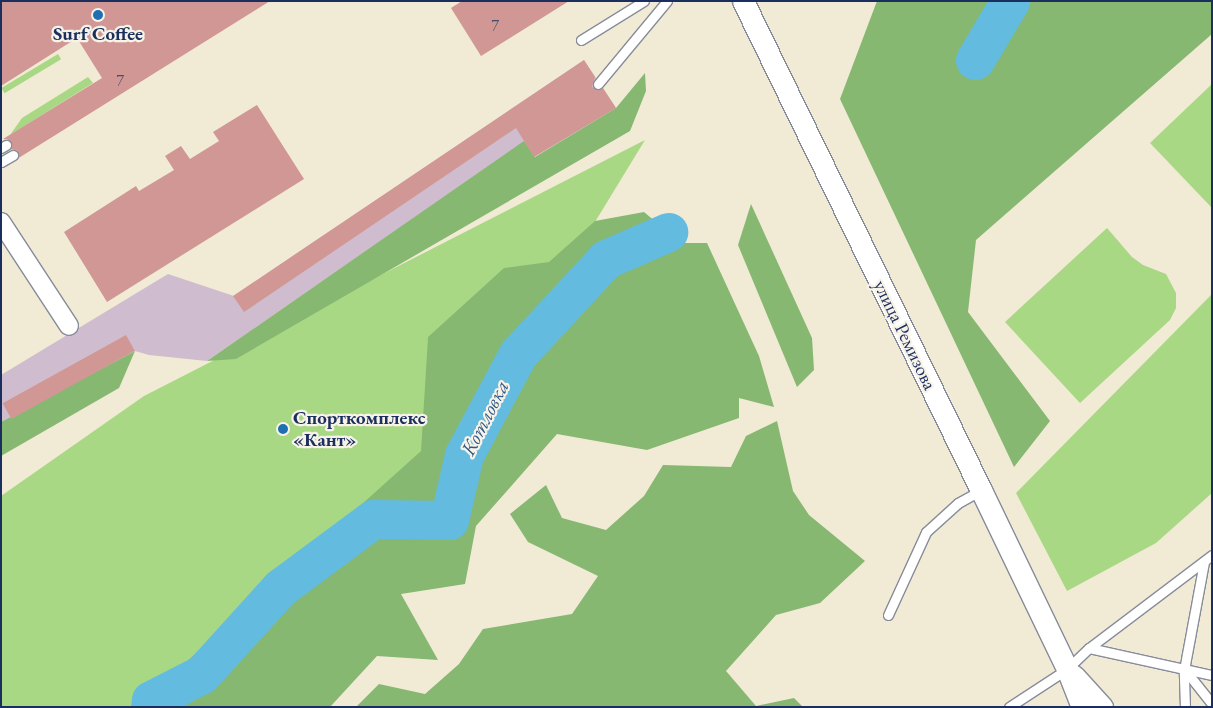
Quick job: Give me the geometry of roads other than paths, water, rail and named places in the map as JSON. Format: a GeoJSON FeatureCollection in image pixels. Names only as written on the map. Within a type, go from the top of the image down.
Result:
{"type":"FeatureCollection","features":[{"type":"Feature","properties":{"kind":"street","name":"улица Ремизова"},"geometry":{"type":"LineString","coordinates":[[743,1],[1067,669],[1082,707]]}},
{"type":"Feature","properties":{"kind":"street"},"geometry":{"type":"LineString","coordinates":[[1,222],[69,326]]}},
{"type":"Feature","properties":{"kind":"street","name":"улица Ремизова"},"geometry":{"type":"LineString","coordinates":[[1067,669],[1102,707]]}},
{"type":"Feature","properties":{"kind":"lane"},"geometry":{"type":"LineString","coordinates":[[582,40],[644,1]]}},
{"type":"Feature","properties":{"kind":"lane"},"geometry":{"type":"LineString","coordinates":[[598,84],[668,1]]}},
{"type":"Feature","properties":{"kind":"lane"},"geometry":{"type":"LineString","coordinates":[[1,162],[13,155]]}},
{"type":"Feature","properties":{"kind":"lane"},"geometry":{"type":"LineString","coordinates":[[888,615],[926,532],[958,503],[981,490]]}},
{"type":"Feature","properties":{"kind":"lane"},"geometry":{"type":"LineString","coordinates":[[1009,707],[1067,669],[1089,648],[1212,555]]}},
{"type":"Feature","properties":{"kind":"lane"},"geometry":{"type":"LineString","coordinates":[[1185,707],[1184,670],[1204,562]]}},
{"type":"Feature","properties":{"kind":"lane"},"geometry":{"type":"LineString","coordinates":[[1089,648],[1212,675]]}},
{"type":"Feature","properties":{"kind":"lane"},"geometry":{"type":"LineString","coordinates":[[1184,670],[1212,704]]}},
{"type":"Feature","properties":{"kind":"waterway","name":"Котловка"},"geometry":{"type":"LineString","coordinates":[[975,60],[1010,1]]}},
{"type":"Feature","properties":{"kind":"waterway","name":"Котловка"},"geometry":{"type":"LineString","coordinates":[[150,707],[151,700],[202,674],[280,588],[373,519],[449,520],[464,455],[518,354],[606,259],[668,232]]}},
{"type":"Feature","properties":{"kind":"place","name":"Surf Coffee"},"geometry":{"type":"Point","coordinates":[98,15]}},
{"type":"Feature","properties":{"kind":"place","name":"Спорткомплекс «Кант»"},"geometry":{"type":"Point","coordinates":[283,429]}}]}
